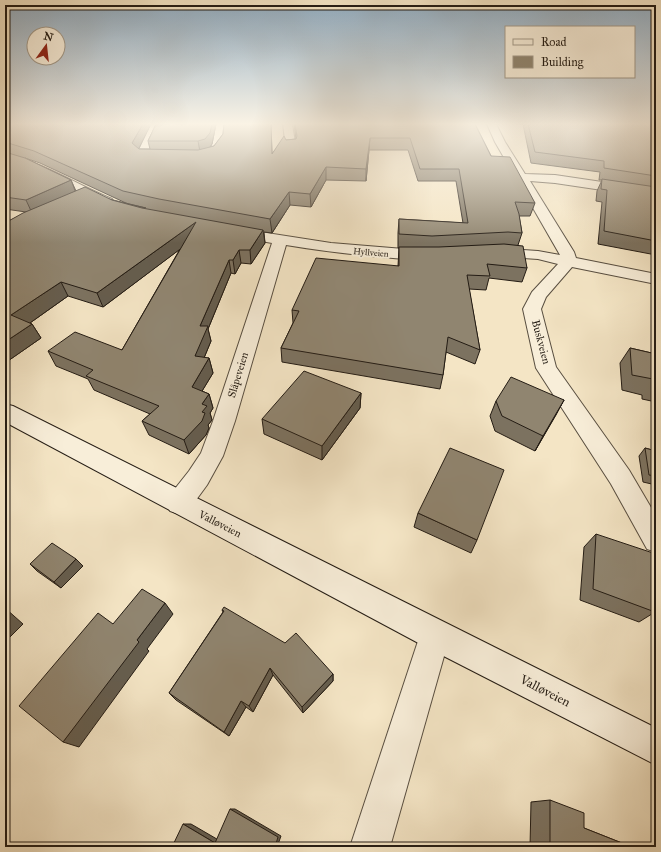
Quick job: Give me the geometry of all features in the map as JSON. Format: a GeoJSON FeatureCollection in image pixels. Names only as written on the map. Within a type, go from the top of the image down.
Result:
{"type":"FeatureCollection","features":[{"type":"Feature","properties":{"kind":"street"},"geometry":{"type":"LineString","coordinates":[[32,164],[83,196],[118,206]]}},
{"type":"Feature","properties":{"kind":"street"},"geometry":{"type":"LineString","coordinates":[[514,164],[567,252],[569,261]]}},
{"type":"Feature","properties":{"kind":"street"},"geometry":{"type":"LineString","coordinates":[[522,177],[555,179],[656,194]]}},
{"type":"Feature","properties":{"kind":"street","name":"Hyllveien"},"geometry":{"type":"LineString","coordinates":[[220,229],[318,246],[394,254],[444,254]]}},
{"type":"Feature","properties":{"kind":"street","name":"Slåpeveien"},"geometry":{"type":"LineString","coordinates":[[179,503],[198,478],[211,456],[226,413],[280,240]]}},
{"type":"Feature","properties":{"kind":"street"},"geometry":{"type":"LineString","coordinates":[[479,252],[513,252],[569,261],[656,279]]}},
{"type":"Feature","properties":{"kind":"street","name":"Buskveien"},"geometry":{"type":"LineString","coordinates":[[569,261],[538,296],[532,309],[546,368],[620,477],[656,540]]}},
{"type":"Feature","properties":{"kind":"street","name":"Valløveien"},"geometry":{"type":"LineString","coordinates":[[5,412],[435,635],[656,747]]}},
{"type":"Feature","properties":{"kind":"street"},"geometry":{"type":"LineString","coordinates":[[370,847],[435,635]]}},
{"type":"Feature","properties":{"kind":"building"},"geometry":{"type":"Polygon","coordinates":[[[5,164],[37,164],[71,180],[26,200],[5,197],[5,164]]]}},
{"type":"Feature","properties":{"kind":"building"},"geometry":{"type":"Polygon","coordinates":[[[62,164],[367,164],[366,169],[326,167],[310,194],[289,192],[270,219],[123,191],[62,164]]]}},
{"type":"Feature","properties":{"kind":"building"},"geometry":{"type":"Polygon","coordinates":[[[418,164],[514,164],[535,203],[515,202],[519,214],[522,233],[508,232],[432,236],[399,234],[399,219],[468,223],[459,169],[420,169],[418,164]]]}},
{"type":"Feature","properties":{"kind":"building"},"geometry":{"type":"Polygon","coordinates":[[[604,164],[656,164],[656,176],[604,168],[604,164]]]}},
{"type":"Feature","properties":{"kind":"building"},"geometry":{"type":"Polygon","coordinates":[[[602,179],[656,187],[656,241],[604,231],[607,190],[601,189],[602,179]]]}},
{"type":"Feature","properties":{"kind":"building"},"geometry":{"type":"Polygon","coordinates":[[[85,187],[112,200],[142,208],[263,230],[250,250],[239,250],[233,260],[229,260],[200,326],[208,326],[195,356],[209,358],[192,387],[209,394],[202,404],[207,406],[202,412],[205,413],[202,421],[184,440],[142,421],[159,406],[86,376],[93,370],[48,351],[75,332],[122,350],[196,222],[97,293],[61,282],[11,315],[32,324],[5,342],[5,223],[23,213],[85,187]]]}},
{"type":"Feature","properties":{"kind":"building"},"geometry":{"type":"Polygon","coordinates":[[[504,244],[523,246],[527,268],[487,264],[490,276],[467,275],[480,350],[448,337],[443,375],[281,348],[299,311],[292,310],[316,258],[399,266],[399,247],[504,244]]]}},
{"type":"Feature","properties":{"kind":"building"},"geometry":{"type":"Polygon","coordinates":[[[630,348],[656,354],[656,385],[653,384],[653,379],[632,375],[630,348]]]}},
{"type":"Feature","properties":{"kind":"building"},"geometry":{"type":"Polygon","coordinates":[[[304,371],[361,393],[322,446],[262,419],[304,371]]]}},
{"type":"Feature","properties":{"kind":"building"},"geometry":{"type":"Polygon","coordinates":[[[511,377],[564,400],[543,436],[502,416],[496,401],[511,377]]]}},
{"type":"Feature","properties":{"kind":"building"},"geometry":{"type":"Polygon","coordinates":[[[450,448],[504,470],[477,540],[418,513],[450,448]]]}},
{"type":"Feature","properties":{"kind":"building"},"geometry":{"type":"Polygon","coordinates":[[[645,448],[656,451],[656,476],[649,475],[645,448]]]}},
{"type":"Feature","properties":{"kind":"building"},"geometry":{"type":"Polygon","coordinates":[[[596,534],[653,553],[655,612],[593,589],[596,534]]]}},
{"type":"Feature","properties":{"kind":"building"},"geometry":{"type":"Polygon","coordinates":[[[52,543],[76,559],[54,582],[30,564],[52,543]]]}},
{"type":"Feature","properties":{"kind":"building"},"geometry":{"type":"Polygon","coordinates":[[[142,589],[165,603],[137,640],[139,642],[63,742],[19,706],[98,613],[113,624],[142,589]]]}},
{"type":"Feature","properties":{"kind":"building"},"geometry":{"type":"Polygon","coordinates":[[[224,607],[285,643],[296,633],[333,674],[302,707],[270,668],[249,706],[241,701],[224,732],[169,693],[224,611],[222,610],[224,607]]]}},
{"type":"Feature","properties":{"kind":"building"},"geometry":{"type":"Polygon","coordinates":[[[550,800],[584,813],[584,828],[632,847],[550,847],[550,800]]]}},
{"type":"Feature","properties":{"kind":"building"},"geometry":{"type":"Polygon","coordinates":[[[230,809],[278,837],[275,847],[172,847],[183,824],[215,843],[230,809]]]}}]}
